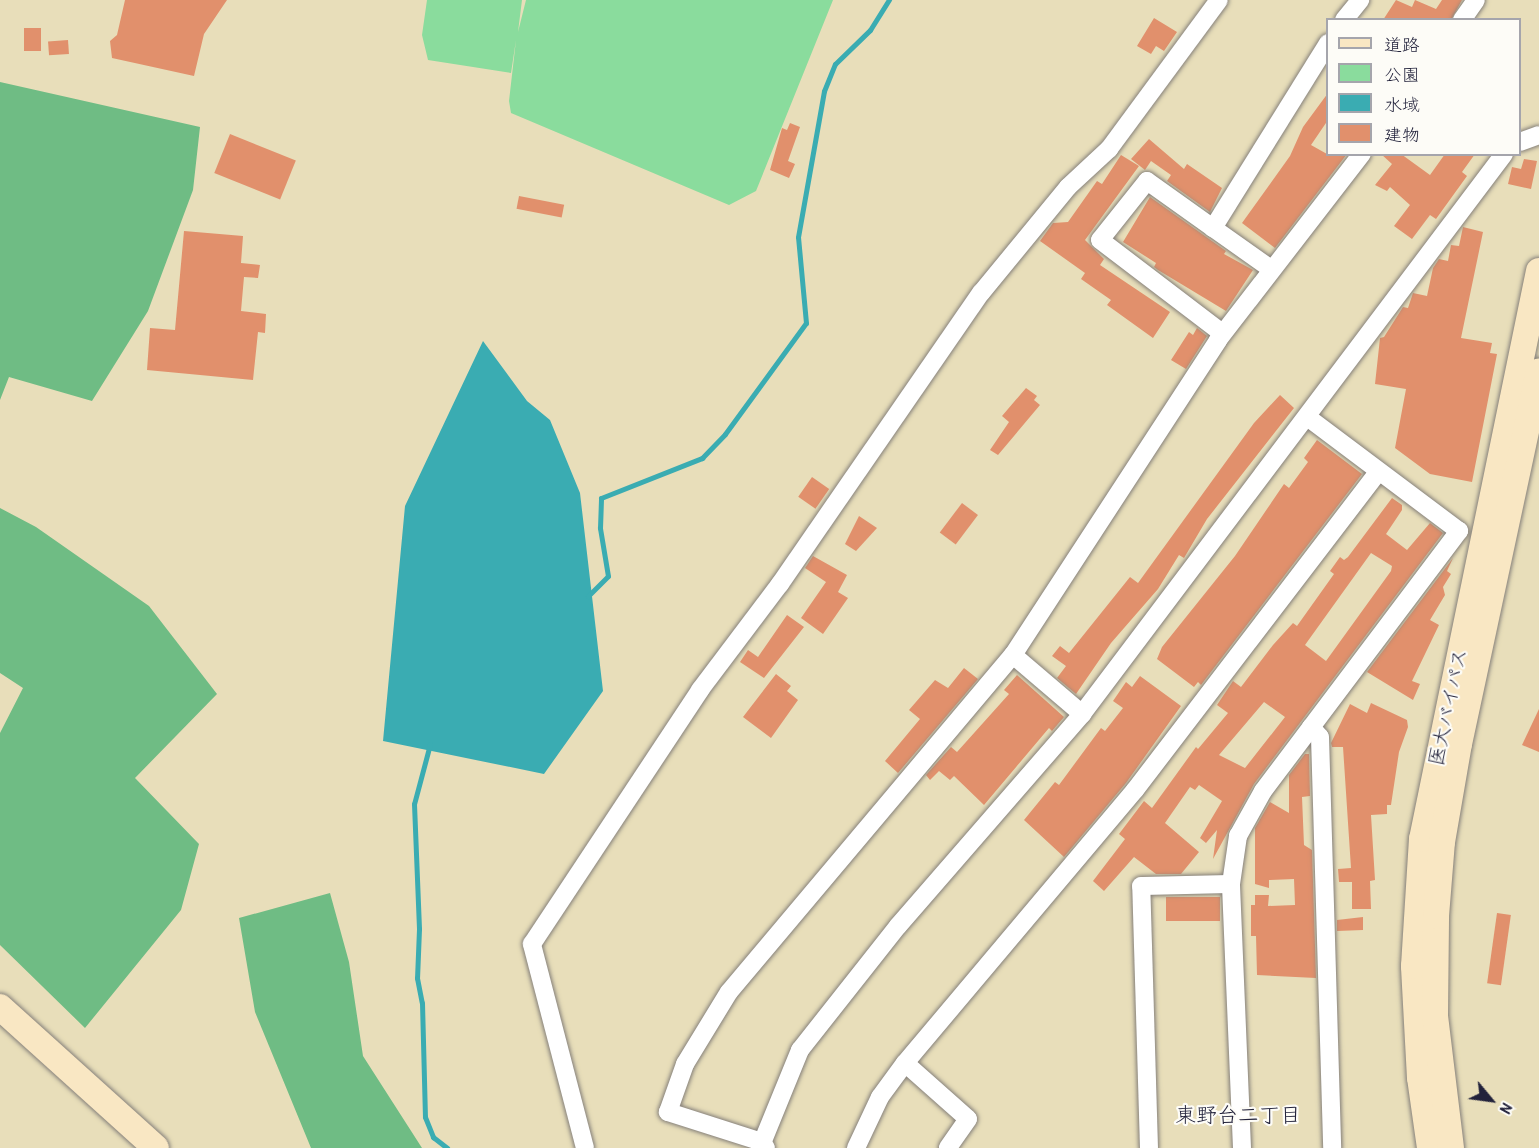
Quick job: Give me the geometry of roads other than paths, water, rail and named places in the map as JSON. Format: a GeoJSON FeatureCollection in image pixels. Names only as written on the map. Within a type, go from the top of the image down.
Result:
{"type":"FeatureCollection","features":[{"type":"Feature","properties":{"kind":"main road","name":"医大バイパス"},"geometry":{"type":"LineString","coordinates":[[1430,1148],[1420,1078],[1414,975],[1422,839],[1539,271]]}},
{"type":"Feature","properties":{"kind":"main road","name":"医大バイパス"},"geometry":{"type":"LineString","coordinates":[[1451,1148],[1435,1007],[1436,916],[1442,842],[1459,744],[1539,372]]}},
{"type":"Feature","properties":{"kind":"main road"},"geometry":{"type":"LineString","coordinates":[[0,1006],[156,1148]]}},
{"type":"Feature","properties":{"kind":"street"},"geometry":{"type":"LineString","coordinates":[[585,1148],[532,944],[700,690],[780,584],[981,294],[1068,187],[1109,149],[1219,0]]}},
{"type":"Feature","properties":{"kind":"street"},"geometry":{"type":"LineString","coordinates":[[1346,18],[1360,0]]}},
{"type":"Feature","properties":{"kind":"street"},"geometry":{"type":"LineString","coordinates":[[1463,18],[1476,0]]}},
{"type":"Feature","properties":{"kind":"street"},"geometry":{"type":"LineString","coordinates":[[1213,228],[1326,46]]}},
{"type":"Feature","properties":{"kind":"street"},"geometry":{"type":"LineString","coordinates":[[1521,142],[1539,135]]}},
{"type":"Feature","properties":{"kind":"street"},"geometry":{"type":"LineString","coordinates":[[1360,156],[1222,333],[1013,655],[729,992],[685,1064],[668,1112],[763,1146],[800,1050],[897,926],[1082,714],[1503,156]]}},
{"type":"Feature","properties":{"kind":"street"},"geometry":{"type":"LineString","coordinates":[[1222,333],[1100,240],[1147,181],[1271,269]]}},
{"type":"Feature","properties":{"kind":"street"},"geometry":{"type":"LineString","coordinates":[[1242,1148],[1231,884],[1238,836],[1246,817],[1311,727],[1459,531],[1307,417]]}},
{"type":"Feature","properties":{"kind":"street"},"geometry":{"type":"LineString","coordinates":[[856,1148],[880,1097],[905,1063],[1135,790],[1378,472]]}},
{"type":"Feature","properties":{"kind":"street"},"geometry":{"type":"LineString","coordinates":[[1013,655],[1082,714]]}},
{"type":"Feature","properties":{"kind":"street"},"geometry":{"type":"LineString","coordinates":[[1311,727],[1320,737],[1332,1148]]}},
{"type":"Feature","properties":{"kind":"street"},"geometry":{"type":"LineString","coordinates":[[1149,1148],[1142,886],[1231,884]]}},
{"type":"Feature","properties":{"kind":"street"},"geometry":{"type":"LineString","coordinates":[[905,1063],[968,1119],[948,1148]]}},
{"type":"Feature","properties":{"kind":"water"},"geometry":{"type":"Polygon","coordinates":[[[483,341],[527,401],[550,420],[580,493],[603,691],[544,774],[383,741],[405,506],[483,341]]]}},
{"type":"Feature","properties":{"kind":"waterway"},"geometry":{"type":"LineString","coordinates":[[588,596],[608,576],[600,528],[601,498],[702,458],[725,434],[806,323],[798,237],[824,91],[835,64],[870,30],[889,0]]}},
{"type":"Feature","properties":{"kind":"waterway"},"geometry":{"type":"LineString","coordinates":[[430,744],[414,804],[419,929],[417,978],[422,1003],[425,1117],[433,1137],[447,1148]]}},
{"type":"Feature","properties":{"kind":"district","name":"東野台二丁目"},"geometry":{"type":"Point","coordinates":[1238,1115]}}]}
